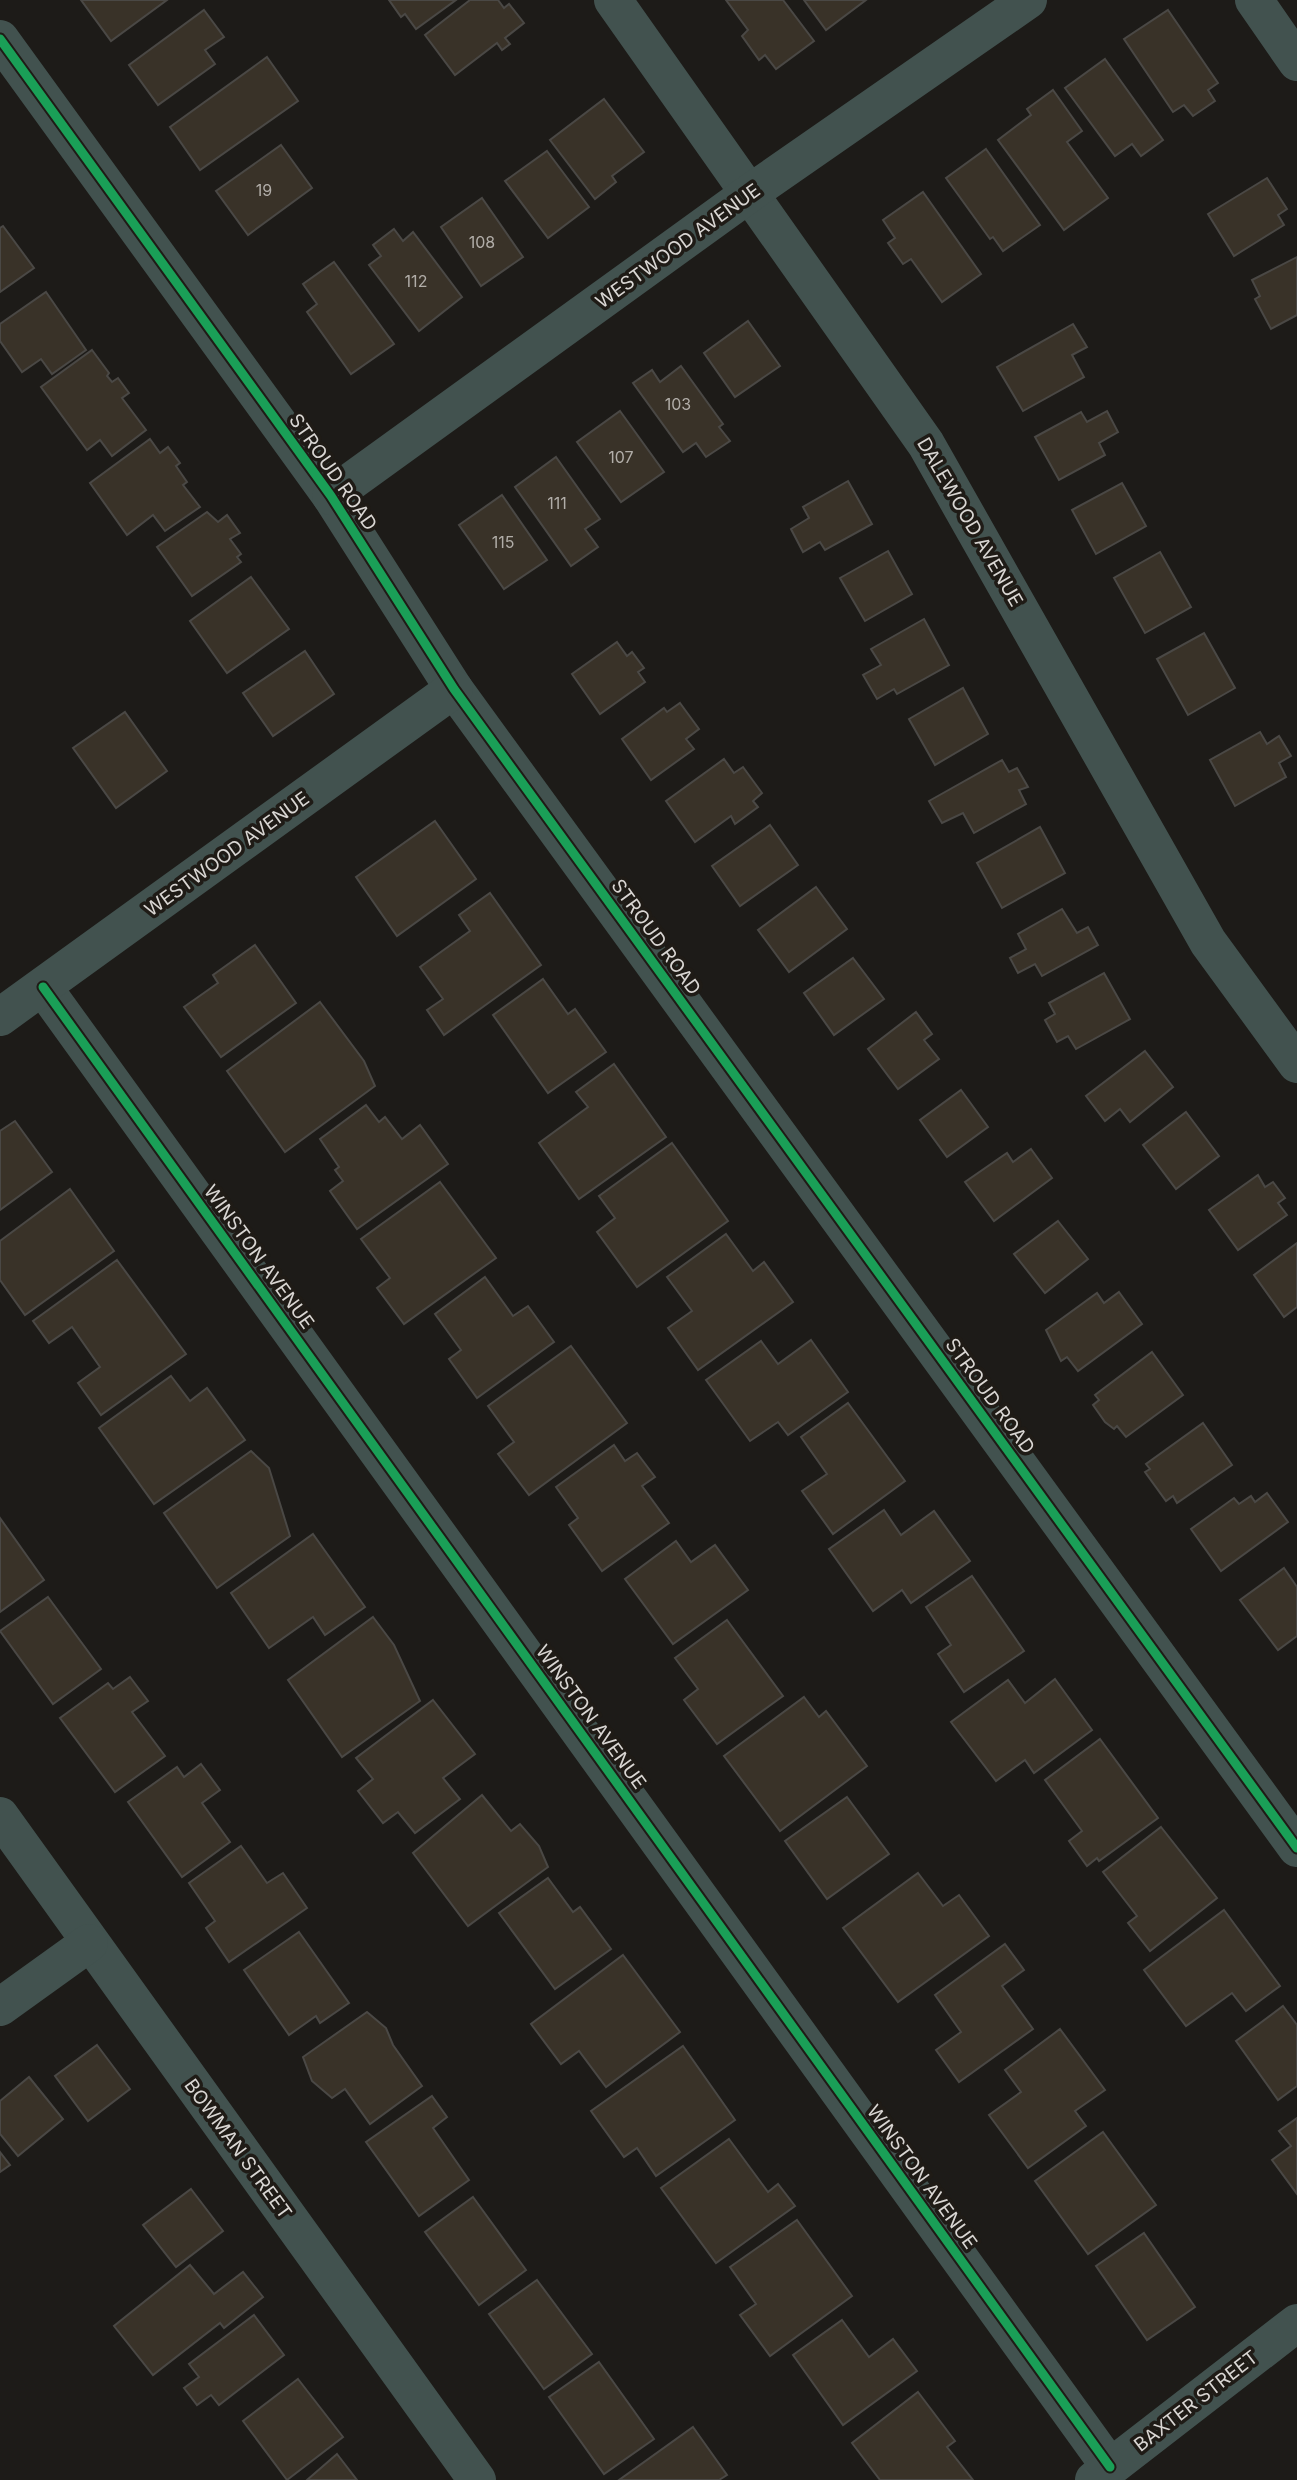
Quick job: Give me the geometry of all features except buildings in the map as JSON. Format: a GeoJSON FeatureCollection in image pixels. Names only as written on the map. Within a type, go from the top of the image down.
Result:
{"type":"FeatureCollection","features":[{"type":"Feature","properties":{"kind":"street","name":"DALEWOOD AVENUE"},"geometry":{"type":"LineString","coordinates":[[612,0],[926,443],[1208,942],[1297,1064]]}},
{"type":"Feature","properties":{"kind":"street","name":"WESTWOOD AVENUE"},"geometry":{"type":"LineString","coordinates":[[331,496],[750,193],[1028,0]]}},
{"type":"Feature","properties":{"kind":"street"},"geometry":{"type":"LineString","coordinates":[[1254,0],[1297,62]]}},
{"type":"Feature","properties":{"kind":"street","name":"STROUD ROAD"},"geometry":{"type":"LineString","coordinates":[[0,39],[331,496],[454,689],[1295,1842]]}},
{"type":"Feature","properties":{"kind":"street","name":"WESTWOOD AVENUE"},"geometry":{"type":"LineString","coordinates":[[0,1017],[454,689]]}},
{"type":"Feature","properties":{"kind":"street","name":"WINSTON AVENUE"},"geometry":{"type":"LineString","coordinates":[[43,987],[1102,2474]]}},
{"type":"Feature","properties":{"kind":"street","name":"BOWMAN STREET"},"geometry":{"type":"LineString","coordinates":[[0,1816],[477,2480]]}},
{"type":"Feature","properties":{"kind":"street"},"geometry":{"type":"LineString","coordinates":[[0,2007],[89,1943]]}},
{"type":"Feature","properties":{"kind":"street","name":"BAXTER STREET"},"geometry":{"type":"LineString","coordinates":[[1102,2474],[1297,2323]]}},
{"type":"Feature","properties":{"kind":"cycle path"},"geometry":{"type":"LineString","coordinates":[[0,39],[331,496],[454,689],[1297,1848]]}},
{"type":"Feature","properties":{"kind":"cycle path"},"geometry":{"type":"LineString","coordinates":[[43,987],[1110,2467]]}}]}
